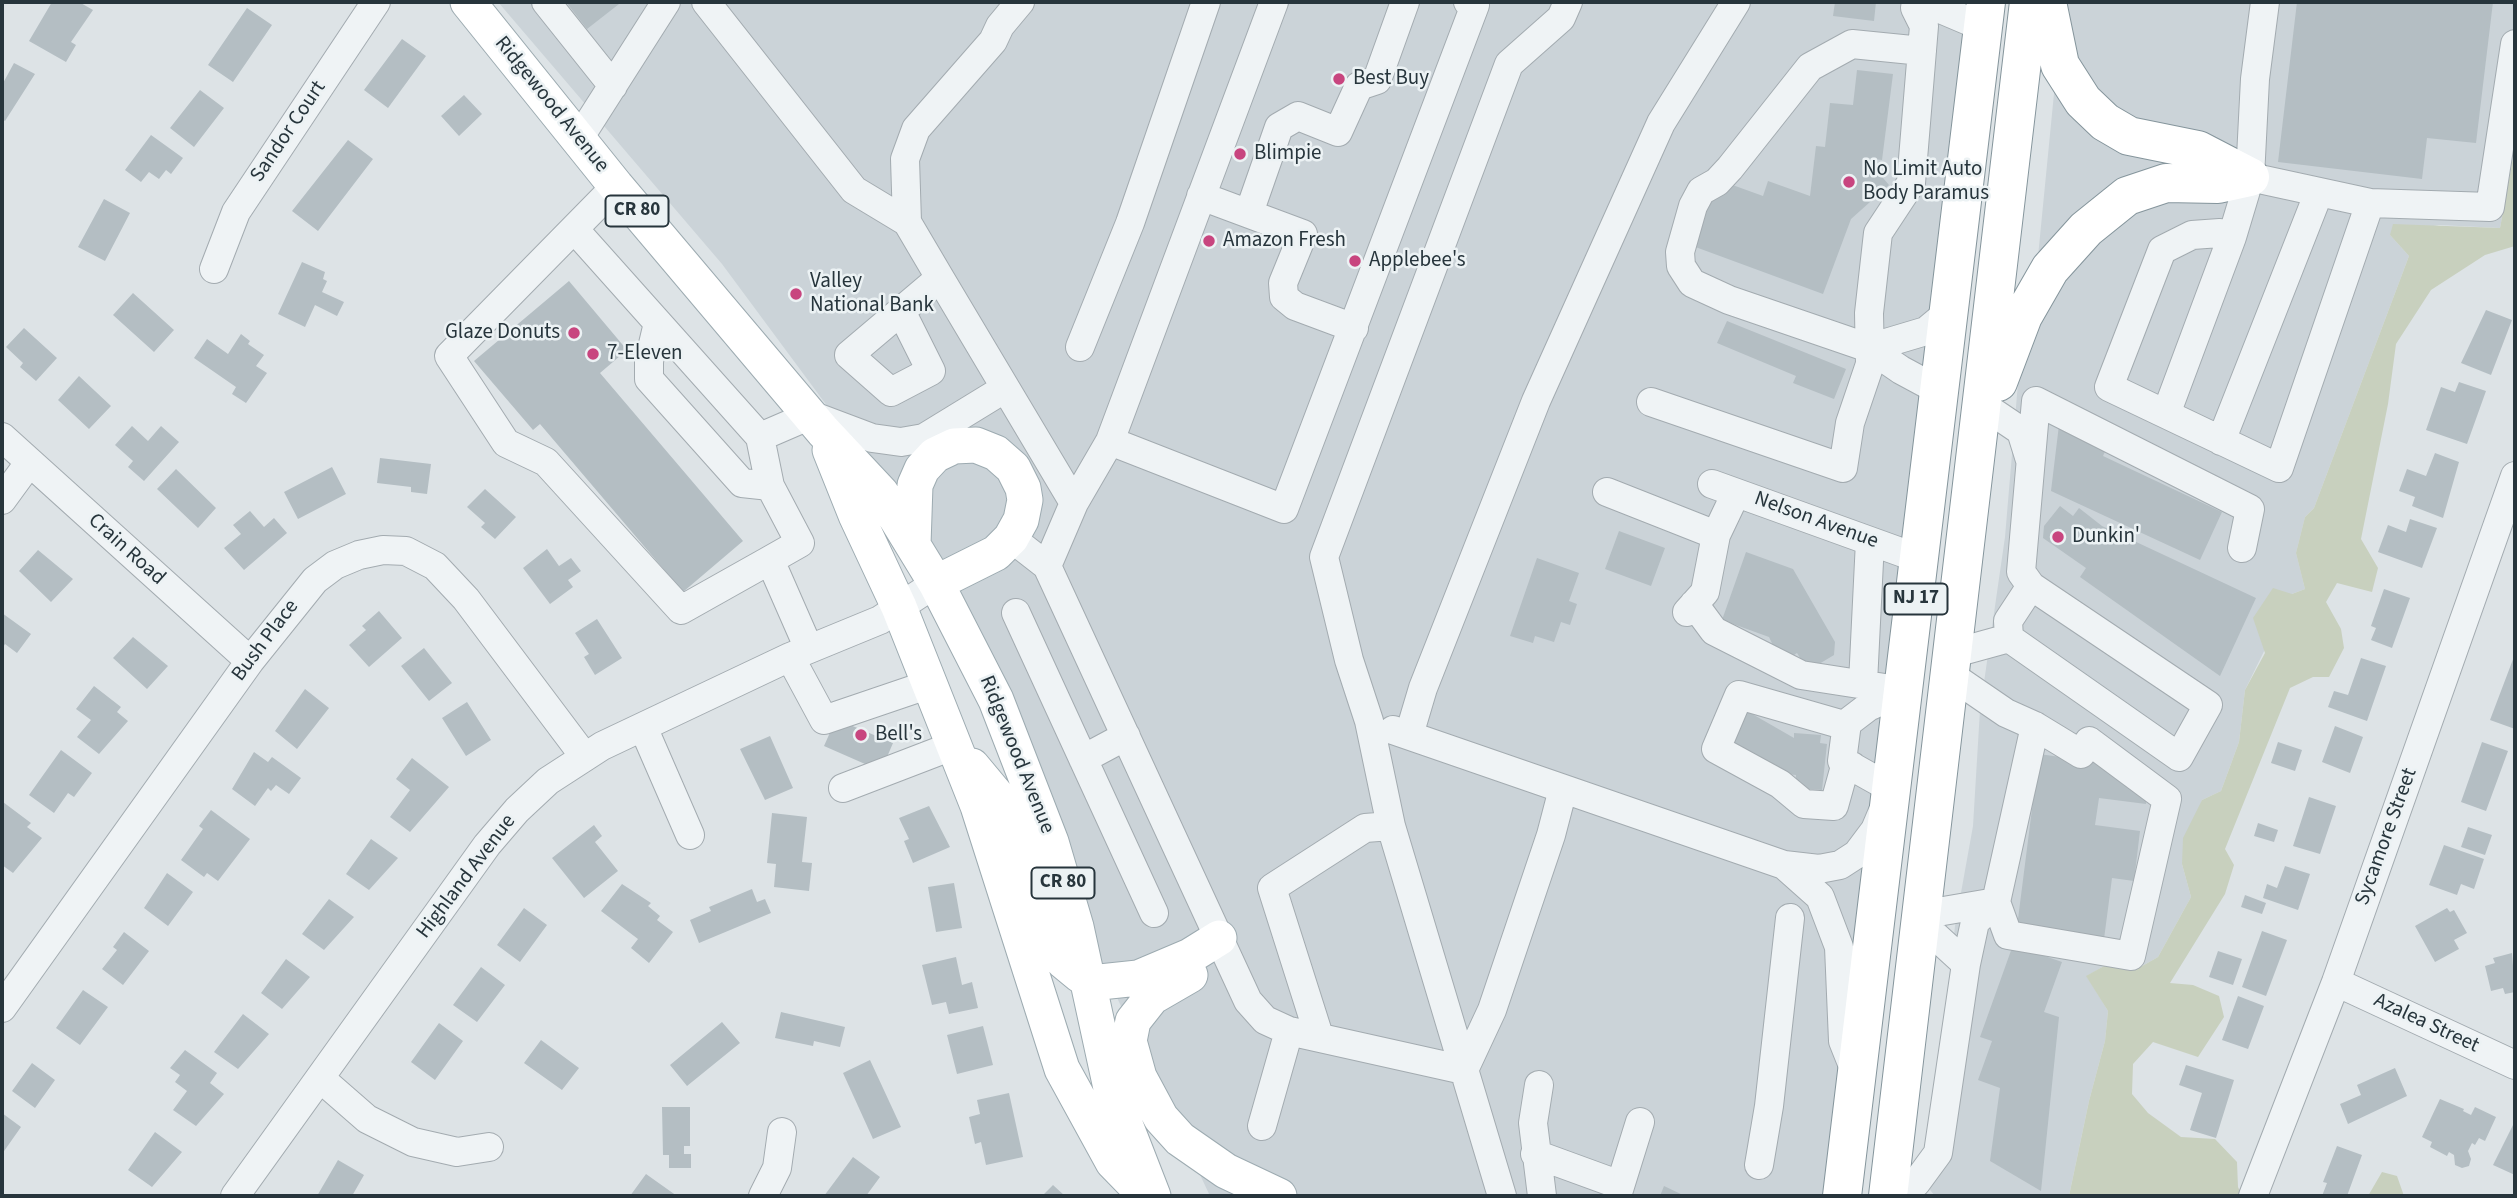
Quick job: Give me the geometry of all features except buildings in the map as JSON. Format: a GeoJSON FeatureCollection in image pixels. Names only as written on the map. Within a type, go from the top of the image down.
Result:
{"type":"FeatureCollection","features":[{"type":"Feature","properties":{"kind":"highway","name":"NJ 17"},"geometry":{"type":"LineString","coordinates":[[1907,1192],[1907,1052],[1920,918],[1982,416],[2029,2]]}},
{"type":"Feature","properties":{"kind":"highway"},"geometry":{"type":"LineString","coordinates":[[2048,2],[2060,65],[2082,101],[2105,122],[2129,136],[2199,150],[2250,177]]}},
{"type":"Feature","properties":{"kind":"highway","name":"NJ 17"},"geometry":{"type":"LineString","coordinates":[[1842,1196],[1985,14]]}},
{"type":"Feature","properties":{"kind":"highway"},"geometry":{"type":"LineString","coordinates":[[1982,416],[2023,316],[2050,269],[2085,229],[2127,196],[2166,183],[2218,184],[2250,177]]}},
{"type":"Feature","properties":{"kind":"highway"},"geometry":{"type":"LineString","coordinates":[[1830,1196],[1848,1150]]}},
{"type":"Feature","properties":{"kind":"main road","name":"Ridgewood Avenue"},"geometry":{"type":"LineString","coordinates":[[468,2],[616,186],[817,423],[881,493],[936,583],[996,700],[1036,800],[1076,928],[1101,1054],[1153,1196]]}},
{"type":"Feature","properties":{"kind":"main road","name":"Ridgewood Avenue"},"geometry":{"type":"LineString","coordinates":[[817,423],[955,745],[999,867],[1062,1069],[1114,1163],[1146,1196]]}},
{"type":"Feature","properties":{"kind":"main road"},"geometry":{"type":"LineString","coordinates":[[913,545],[914,496],[922,469],[943,450],[965,444],[996,453],[1013,468],[1023,488],[1024,511],[1011,538],[996,553],[936,583]]}},
{"type":"Feature","properties":{"kind":"main road"},"geometry":{"type":"LineString","coordinates":[[955,745],[1012,814],[1051,942],[1063,961],[1087,979],[1114,983],[1138,978],[1190,956],[1224,949]]}},
{"type":"Feature","properties":{"kind":"main road"},"geometry":{"type":"LineString","coordinates":[[1224,949],[1196,972],[1152,996],[1133,1021],[1129,1032],[1130,1048],[1146,1093],[1161,1118],[1180,1139],[1226,1171],[1279,1196]]}},
{"type":"Feature","properties":{"kind":"main road"},"geometry":{"type":"LineString","coordinates":[[1125,1124],[1193,1174],[1234,1193],[1255,1196]]}},
{"type":"Feature","properties":{"kind":"street","name":"Sandor Court"},"geometry":{"type":"LineString","coordinates":[[214,268],[236,212],[376,2]]}},
{"type":"Feature","properties":{"kind":"street"},"geometry":{"type":"LineString","coordinates":[[546,2],[614,86]]}},
{"type":"Feature","properties":{"kind":"street"},"geometry":{"type":"LineString","coordinates":[[578,140],[666,2]]}},
{"type":"Feature","properties":{"kind":"street"},"geometry":{"type":"LineString","coordinates":[[706,2],[855,190],[907,222],[1073,503]]}},
{"type":"Feature","properties":{"kind":"street"},"geometry":{"type":"LineString","coordinates":[[907,222],[905,159],[916,129],[993,41],[1000,26],[1020,2]]}},
{"type":"Feature","properties":{"kind":"street"},"geometry":{"type":"LineString","coordinates":[[1080,347],[1129,223],[1206,2]]}},
{"type":"Feature","properties":{"kind":"street"},"geometry":{"type":"LineString","coordinates":[[1047,566],[1073,503],[1110,441],[1274,2]]}},
{"type":"Feature","properties":{"kind":"street"},"geometry":{"type":"LineString","coordinates":[[1249,213],[1279,127],[1298,116],[1338,132],[1359,86],[1377,80],[1405,2]]}},
{"type":"Feature","properties":{"kind":"street"},"geometry":{"type":"LineString","coordinates":[[1110,441],[1284,509],[1475,5],[1468,2]]}},
{"type":"Feature","properties":{"kind":"street"},"geometry":{"type":"LineString","coordinates":[[1502,1196],[1391,826],[1368,721],[1324,557],[1509,64],[1561,18],[1568,2]]}},
{"type":"Feature","properties":{"kind":"street"},"geometry":{"type":"LineString","coordinates":[[1409,735],[1427,676],[1536,401],[1661,123],[1736,2]]}},
{"type":"Feature","properties":{"kind":"street"},"geometry":{"type":"LineString","coordinates":[[1651,402],[1843,468],[1850,423],[1870,364],[1878,233],[1911,183],[1924,26],[1915,9],[1916,2]]}},
{"type":"Feature","properties":{"kind":"street"},"geometry":{"type":"LineString","coordinates":[[1924,2],[1985,14]]}},
{"type":"Feature","properties":{"kind":"street"},"geometry":{"type":"LineString","coordinates":[[2166,414],[2231,237],[2250,177],[2255,79],[2265,2]]}},
{"type":"Feature","properties":{"kind":"street"},"geometry":{"type":"LineString","coordinates":[[1922,51],[1852,44],[1810,67],[1730,168],[1717,182],[1701,191],[1693,206],[1680,252],[1681,266],[1692,283],[1730,300],[1869,348],[1901,370],[1940,391]]}},
{"type":"Feature","properties":{"kind":"street"},"geometry":{"type":"LineString","coordinates":[[2250,177],[2370,203],[2490,207],[2515,44]]}},
{"type":"Feature","properties":{"kind":"street"},"geometry":{"type":"LineString","coordinates":[[575,230],[760,437],[770,486],[800,543],[681,610],[546,462],[506,443],[449,356],[616,186]]}},
{"type":"Feature","properties":{"kind":"street"},"geometry":{"type":"LineString","coordinates":[[2221,441],[2319,192]]}},
{"type":"Feature","properties":{"kind":"street"},"geometry":{"type":"LineString","coordinates":[[1201,196],[1303,234],[1283,282],[1284,297],[1295,306],[1354,328]]}},
{"type":"Feature","properties":{"kind":"street"},"geometry":{"type":"LineString","coordinates":[[2231,237],[2220,233],[2192,236],[2162,250],[2109,387],[2279,468],[2370,203]]}},
{"type":"Feature","properties":{"kind":"street"},"geometry":{"type":"LineString","coordinates":[[901,311],[940,278]]}},
{"type":"Feature","properties":{"kind":"street"},"geometry":{"type":"LineString","coordinates":[[1869,348],[1926,331],[1950,311]]}},
{"type":"Feature","properties":{"kind":"street"},"geometry":{"type":"LineString","coordinates":[[658,323],[649,361],[649,379],[742,483],[770,486]]}},
{"type":"Feature","properties":{"kind":"street"},"geometry":{"type":"LineString","coordinates":[[649,361],[670,357],[691,360]]}},
{"type":"Feature","properties":{"kind":"street"},"geometry":{"type":"LineString","coordinates":[[760,437],[817,423],[872,438],[901,442],[924,438],[1004,389]]}},
{"type":"Feature","properties":{"kind":"street"},"geometry":{"type":"LineString","coordinates":[[2009,638],[2179,757],[2208,705],[2031,586],[2021,572],[2036,401],[2250,509],[2242,548]]}},
{"type":"Feature","properties":{"kind":"street"},"geometry":{"type":"LineString","coordinates":[[1982,416],[2021,431],[2031,463]]}},
{"type":"Feature","properties":{"kind":"street","name":"Crain Road"},"geometry":{"type":"LineString","coordinates":[[2,437],[250,661]]}},
{"type":"Feature","properties":{"kind":"street"},"geometry":{"type":"LineString","coordinates":[[2,500],[29,463]]}},
{"type":"Feature","properties":{"kind":"street","name":"Sycamore Street"},"geometry":{"type":"LineString","coordinates":[[2253,1196],[2336,982],[2515,476]]}},
{"type":"Feature","properties":{"kind":"street","name":"Nelson Avenue"},"geometry":{"type":"LineString","coordinates":[[1716,535],[1724,488],[1920,559]]}},
{"type":"Feature","properties":{"kind":"street"},"geometry":{"type":"LineString","coordinates":[[1607,492],[1716,535],[1704,593],[1690,608],[1714,631],[1801,675],[1904,691]]}},
{"type":"Feature","properties":{"kind":"street"},"geometry":{"type":"LineString","coordinates":[[1011,538],[1047,566],[1248,1001],[1265,1020],[1289,1031],[1464,1070]]}},
{"type":"Feature","properties":{"kind":"street"},"geometry":{"type":"LineString","coordinates":[[1863,683],[1870,541]]}},
{"type":"Feature","properties":{"kind":"street","name":"Bush Place"},"geometry":{"type":"LineString","coordinates":[[2,1008],[250,661],[315,580],[335,565],[359,555],[406,551],[435,566],[466,599],[584,756]]}},
{"type":"Feature","properties":{"kind":"street"},"geometry":{"type":"LineString","coordinates":[[770,561],[824,720],[930,684]]}},
{"type":"Feature","properties":{"kind":"street","name":"Highland Avenue"},"geometry":{"type":"LineString","coordinates":[[235,1196],[502,827],[548,781],[584,756],[643,727],[800,653],[880,620],[936,583]]}},
{"type":"Feature","properties":{"kind":"street"},"geometry":{"type":"LineString","coordinates":[[2009,638],[2008,621],[2031,586]]}},
{"type":"Feature","properties":{"kind":"street"},"geometry":{"type":"LineString","coordinates":[[1016,613],[1154,913]]}},
{"type":"Feature","properties":{"kind":"street"},"geometry":{"type":"LineString","coordinates":[[1866,625],[1912,633]]}},
{"type":"Feature","properties":{"kind":"street"},"geometry":{"type":"LineString","coordinates":[[2009,638],[1950,664],[2006,713],[2035,726],[2081,754],[2089,741],[2167,799],[2131,956],[2008,935],[1996,902],[2035,726]]}},
{"type":"Feature","properties":{"kind":"street"},"geometry":{"type":"LineString","coordinates":[[1368,721],[1784,865],[1819,869],[1840,865],[1857,854],[1875,830],[1892,791],[1842,761],[1847,726],[1868,707],[1904,691]]}},
{"type":"Feature","properties":{"kind":"street"},"geometry":{"type":"LineString","coordinates":[[1847,726],[1739,695],[1716,749],[1780,784],[1804,804],[1834,806],[1844,770],[1852,766]]}},
{"type":"Feature","properties":{"kind":"street"},"geometry":{"type":"LineString","coordinates":[[643,727],[690,835]]}},
{"type":"Feature","properties":{"kind":"street"},"geometry":{"type":"LineString","coordinates":[[1083,759],[1126,736]]}},
{"type":"Feature","properties":{"kind":"street"},"geometry":{"type":"LineString","coordinates":[[843,788],[955,745]]}},
{"type":"Feature","properties":{"kind":"street"},"geometry":{"type":"LineString","coordinates":[[1464,1070],[1492,1010],[1551,835],[1563,789]]}},
{"type":"Feature","properties":{"kind":"street"},"geometry":{"type":"LineString","coordinates":[[1319,1036],[1272,888],[1364,828],[1391,826]]}},
{"type":"Feature","properties":{"kind":"street"},"geometry":{"type":"LineString","coordinates":[[1784,865],[1821,897],[1839,947],[1843,1041],[1857,1078]]}},
{"type":"Feature","properties":{"kind":"street"},"geometry":{"type":"LineString","coordinates":[[1920,918],[1996,902]]}},
{"type":"Feature","properties":{"kind":"street"},"geometry":{"type":"LineString","coordinates":[[1907,1192],[1938,1153],[1966,964],[1975,922],[1996,902]]}},
{"type":"Feature","properties":{"kind":"street"},"geometry":{"type":"LineString","coordinates":[[1759,1165],[1769,1106],[1790,918]]}},
{"type":"Feature","properties":{"kind":"street"},"geometry":{"type":"LineString","coordinates":[[1920,918],[1966,964]]}},
{"type":"Feature","properties":{"kind":"street","name":"Azalea Street"},"geometry":{"type":"LineString","coordinates":[[2336,982],[2515,1065]]}},
{"type":"Feature","properties":{"kind":"street"},"geometry":{"type":"LineString","coordinates":[[1262,1126],[1289,1031]]}},
{"type":"Feature","properties":{"kind":"street"},"geometry":{"type":"LineString","coordinates":[[320,1078],[367,1119],[413,1142],[457,1152],[489,1147]]}},
{"type":"Feature","properties":{"kind":"street"},"geometry":{"type":"LineString","coordinates":[[1539,1085],[1533,1122],[1542,1196]]}},
{"type":"Feature","properties":{"kind":"street"},"geometry":{"type":"LineString","coordinates":[[1535,1154],[1618,1191],[1640,1122]]}},
{"type":"Feature","properties":{"kind":"street"},"geometry":{"type":"LineString","coordinates":[[762,1196],[777,1168],[782,1132]]}},
{"type":"Feature","properties":{"kind":"shaded area"},"geometry":{"type":"Polygon","coordinates":[[[498,2],[1991,2],[1842,1196],[1210,1196],[1105,972],[1074,874],[919,530],[722,264],[498,2]]]}},
{"type":"Feature","properties":{"kind":"shaded area"},"geometry":{"type":"Polygon","coordinates":[[[2063,2],[2515,2],[2515,147],[2500,228],[2439,225],[2390,235],[2409,256],[2314,508],[2305,517],[2296,553],[2305,589],[2292,594],[2245,690],[2239,742],[2221,791],[2202,800],[2182,864],[2191,897],[2158,957],[2137,969],[2104,966],[2087,976],[2108,1011],[2105,1041],[2069,1196],[1935,1196],[1926,1185],[1955,926],[1973,826],[1980,710],[2005,537],[2018,383],[2029,348],[2063,2]]]}},
{"type":"Feature","properties":{"kind":"green space"},"geometry":{"type":"Polygon","coordinates":[[[2515,147],[2515,246],[2485,255],[2431,290],[2396,344],[2388,404],[2361,539],[2378,568],[2372,592],[2337,583],[2326,602],[2341,629],[2344,648],[2329,677],[2313,677],[2290,688],[2225,849],[2234,865],[2225,894],[2170,983],[2193,985],[2219,996],[2224,1017],[2198,1057],[2153,1042],[2133,1064],[2132,1094],[2148,1113],[2181,1137],[2215,1139],[2237,1162],[2238,1187],[2242,1196],[2069,1196],[2105,1041],[2108,1011],[2086,976],[2104,966],[2137,969],[2158,957],[2191,897],[2182,864],[2183,838],[2202,800],[2221,791],[2239,742],[2245,690],[2265,653],[2253,618],[2273,588],[2292,594],[2305,589],[2296,553],[2305,517],[2314,508],[2409,256],[2390,235],[2393,224],[2500,228],[2515,147]]]}},
{"type":"Feature","properties":{"kind":"green space"},"geometry":{"type":"Polygon","coordinates":[[[2382,1172],[2397,1176],[2404,1196],[2368,1196],[2382,1172]]]}},
{"type":"Feature","properties":{"kind":"place","name":"Best Buy"},"geometry":{"type":"Point","coordinates":[1339,79]}},
{"type":"Feature","properties":{"kind":"place","name":"Blimpie"},"geometry":{"type":"Point","coordinates":[1240,154]}},
{"type":"Feature","properties":{"kind":"place","name":"No Limit Auto Body Paramus"},"geometry":{"type":"Point","coordinates":[1849,182]}},
{"type":"Feature","properties":{"kind":"place","name":"Amazon Fresh"},"geometry":{"type":"Point","coordinates":[1209,241]}},
{"type":"Feature","properties":{"kind":"place","name":"Applebee's"},"geometry":{"type":"Point","coordinates":[1355,261]}},
{"type":"Feature","properties":{"kind":"place","name":"Valley National Bank"},"geometry":{"type":"Point","coordinates":[796,294]}},
{"type":"Feature","properties":{"kind":"place","name":"Glaze Donuts"},"geometry":{"type":"Point","coordinates":[574,333]}},
{"type":"Feature","properties":{"kind":"place","name":"7-Eleven"},"geometry":{"type":"Point","coordinates":[593,354]}},
{"type":"Feature","properties":{"kind":"place","name":"Dunkin'"},"geometry":{"type":"Point","coordinates":[2058,537]}},
{"type":"Feature","properties":{"kind":"place","name":"Bell's"},"geometry":{"type":"Point","coordinates":[861,735]}}]}
